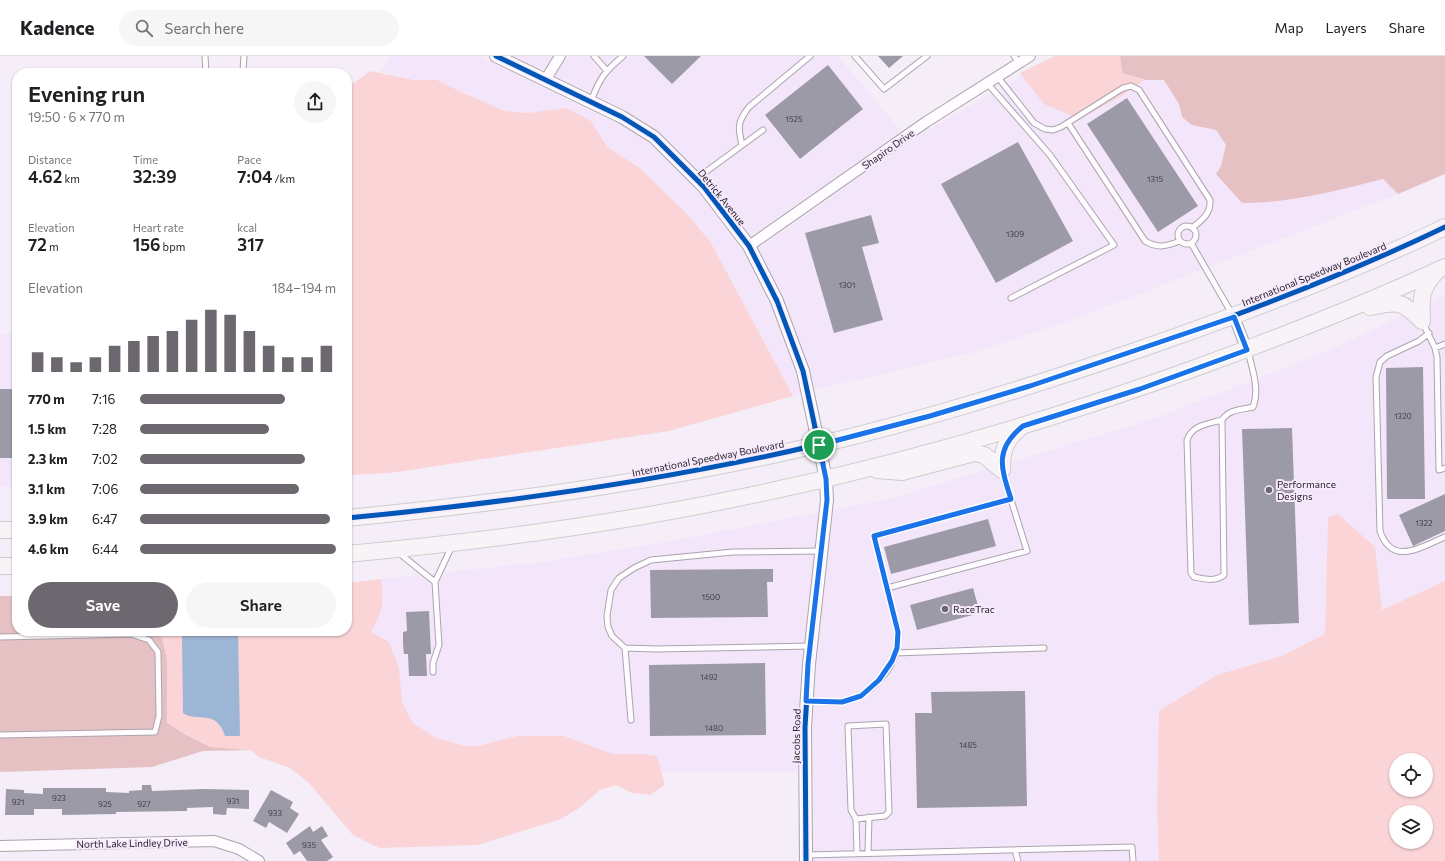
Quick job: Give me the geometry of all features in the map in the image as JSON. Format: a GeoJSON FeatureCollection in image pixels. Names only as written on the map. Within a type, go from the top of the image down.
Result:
{"type":"FeatureCollection","features":[{"type":"Feature","properties":{"kind":"main road","name":"International Speedway Boulevard"},"geometry":{"type":"LineString","coordinates":[[352,517],[485,504],[721,466],[819,445],[930,416],[1030,386],[1234,317],[1361,265],[1445,227]]}},
{"type":"Feature","properties":{"kind":"main road"},"geometry":{"type":"LineString","coordinates":[[352,554],[395,550],[572,528],[643,516],[739,498],[826,479],[933,452],[1023,426],[1140,389],[1247,350],[1442,268]]}},
{"type":"Feature","properties":{"kind":"main road"},"geometry":{"type":"LineString","coordinates":[[1425,327],[1423,290],[1426,284],[1442,268]]}},
{"type":"Feature","properties":{"kind":"main road"},"geometry":{"type":"LineString","coordinates":[[1337,313],[1387,303],[1396,303],[1410,308],[1425,327]]}},
{"type":"Feature","properties":{"kind":"main road"},"geometry":{"type":"LineString","coordinates":[[1002,470],[1002,452],[1012,434],[1023,426]]}},
{"type":"Feature","properties":{"kind":"main road"},"geometry":{"type":"LineString","coordinates":[[866,469],[902,472],[974,453],[984,455],[1002,470]]}},
{"type":"Feature","properties":{"kind":"main road"},"geometry":{"type":"LineString","coordinates":[[0,530],[12,530]]}},
{"type":"Feature","properties":{"kind":"main road"},"geometry":{"type":"LineString","coordinates":[[0,566],[12,566]]}},
{"type":"Feature","properties":{"kind":"street","name":"Detrick Avenue"},"geometry":{"type":"LineString","coordinates":[[496,56],[622,117],[654,138],[696,179],[749,246],[778,301],[800,364],[819,445]]}},
{"type":"Feature","properties":{"kind":"street"},"geometry":{"type":"LineString","coordinates":[[546,79],[560,56]]}},
{"type":"Feature","properties":{"kind":"street","name":"Shapiro Drive"},"geometry":{"type":"LineString","coordinates":[[749,246],[926,122],[998,76],[1016,60],[1030,56]]}},
{"type":"Feature","properties":{"kind":"street","name":"International Speedway Boulevard"},"geometry":{"type":"LineString","coordinates":[[1234,317],[1247,350]]}},
{"type":"Feature","properties":{"kind":"street","name":"Jacobs Road"},"geometry":{"type":"LineString","coordinates":[[806,858],[806,701],[827,500],[826,479],[819,445]]}},
{"type":"Feature","properties":{"kind":"street","name":"North Lake Lindley Drive"},"geometry":{"type":"LineString","coordinates":[[0,846],[214,841],[240,848],[259,861]]}},
{"type":"Feature","properties":{"kind":"lane"},"geometry":{"type":"LineString","coordinates":[[205,56],[206,68]]}},
{"type":"Feature","properties":{"kind":"lane"},"geometry":{"type":"LineString","coordinates":[[243,68],[244,56]]}},
{"type":"Feature","properties":{"kind":"lane"},"geometry":{"type":"LineString","coordinates":[[594,56],[606,71]]}},
{"type":"Feature","properties":{"kind":"lane"},"geometry":{"type":"LineString","coordinates":[[590,102],[599,80],[606,71],[623,56]]}},
{"type":"Feature","properties":{"kind":"lane"},"geometry":{"type":"LineString","coordinates":[[742,145],[738,127],[742,116],[748,107],[810,56]]}},
{"type":"Feature","properties":{"kind":"lane"},"geometry":{"type":"LineString","coordinates":[[855,56],[884,89],[928,56]]}},
{"type":"Feature","properties":{"kind":"lane"},"geometry":{"type":"LineString","coordinates":[[998,76],[1034,123],[1045,129],[1053,130],[1068,123],[1123,88],[1131,86],[1139,90],[1210,200],[1210,205],[1205,218],[1192,228],[1184,227],[1180,230],[1178,236],[1180,241],[1186,244],[1191,243]]}},
{"type":"Feature","properties":{"kind":"lane"},"geometry":{"type":"LineString","coordinates":[[987,83],[1050,155],[1114,245],[1011,298]]}},
{"type":"Feature","properties":{"kind":"lane"},"geometry":{"type":"LineString","coordinates":[[1068,123],[1145,241],[1151,245],[1160,247],[1168,246],[1180,241]]}},
{"type":"Feature","properties":{"kind":"lane"},"geometry":{"type":"LineString","coordinates":[[696,179],[762,130]]}},
{"type":"Feature","properties":{"kind":"lane"},"geometry":{"type":"LineString","coordinates":[[1191,243],[1196,235],[1192,228]]}},
{"type":"Feature","properties":{"kind":"lane"},"geometry":{"type":"LineString","coordinates":[[1191,243],[1234,317]]}},
{"type":"Feature","properties":{"kind":"lane"},"geometry":{"type":"LineString","coordinates":[[1425,327],[1435,348],[1439,470],[1445,468]]}},
{"type":"Feature","properties":{"kind":"lane"},"geometry":{"type":"LineString","coordinates":[[1425,327],[1419,341],[1387,356],[1380,362],[1377,368],[1376,384],[1380,531],[1383,542],[1389,548],[1395,551],[1405,552],[1445,537]]}},
{"type":"Feature","properties":{"kind":"lane"},"geometry":{"type":"LineString","coordinates":[[1435,348],[1445,344]]}},
{"type":"Feature","properties":{"kind":"lane"},"geometry":{"type":"LineString","coordinates":[[1222,420],[1196,428],[1189,433],[1187,440],[1191,573],[1194,578],[1210,580],[1220,578],[1224,575],[1222,420],[1225,414],[1253,407],[1257,398],[1256,385],[1247,350]]}},
{"type":"Feature","properties":{"kind":"lane"},"geometry":{"type":"LineString","coordinates":[[887,588],[1027,551],[1002,470]]}},
{"type":"Feature","properties":{"kind":"lane"},"geometry":{"type":"LineString","coordinates":[[806,701],[842,702],[861,696],[879,680],[892,661],[897,648],[898,632],[874,536],[1011,499]]}},
{"type":"Feature","properties":{"kind":"lane"},"geometry":{"type":"LineString","coordinates":[[432,672],[433,663],[439,645],[434,582],[454,543]]}},
{"type":"Feature","properties":{"kind":"lane"},"geometry":{"type":"LineString","coordinates":[[395,550],[434,582]]}},
{"type":"Feature","properties":{"kind":"lane"},"geometry":{"type":"LineString","coordinates":[[811,646],[656,649],[625,648],[612,636],[608,627],[609,604],[611,590],[619,578],[651,560],[733,552],[822,551]]}},
{"type":"Feature","properties":{"kind":"lane"},"geometry":{"type":"LineString","coordinates":[[0,637],[17,636]]}},
{"type":"Feature","properties":{"kind":"lane"},"geometry":{"type":"LineString","coordinates":[[0,735],[155,732],[159,716],[158,652],[149,640],[137,636]]}},
{"type":"Feature","properties":{"kind":"lane"},"geometry":{"type":"LineString","coordinates":[[625,648],[631,720]]}},
{"type":"Feature","properties":{"kind":"lane"},"geometry":{"type":"LineString","coordinates":[[895,653],[1044,648]]}},
{"type":"Feature","properties":{"kind":"lane"},"geometry":{"type":"LineString","coordinates":[[856,819],[885,816],[889,812],[886,724],[848,726],[851,810],[856,819],[857,853]]}},
{"type":"Feature","properties":{"kind":"lane"},"geometry":{"type":"LineString","coordinates":[[868,853],[869,817]]}},
{"type":"Feature","properties":{"kind":"lane"},"geometry":{"type":"LineString","coordinates":[[806,858],[857,853],[1132,848],[1133,861]]}},
{"type":"Feature","properties":{"kind":"lane"},"geometry":{"type":"LineString","coordinates":[[1014,850],[1018,861]]}},
{"type":"Feature","properties":{"kind":"shaded area"},"geometry":{"type":"Polygon","coordinates":[[[390,56],[480,56],[619,124],[651,143],[699,192],[744,250],[772,304],[797,373],[801,393],[793,396],[711,243],[687,214],[641,168],[607,147],[591,121],[567,108],[528,113],[505,111],[437,80],[414,80],[380,72],[390,56]]]}},
{"type":"Feature","properties":{"kind":"shaded area"},"geometry":{"type":"Polygon","coordinates":[[[513,56],[553,56],[544,70],[513,56]]]}},
{"type":"Feature","properties":{"kind":"shaded area"},"geometry":{"type":"Polygon","coordinates":[[[570,56],[838,56],[901,131],[750,237],[708,182],[658,132],[625,110],[555,76],[565,60],[570,56]]]}},
{"type":"Feature","properties":{"kind":"shaded area"},"geometry":{"type":"Polygon","coordinates":[[[1055,56],[1120,56],[1122,73],[1144,80],[1122,96],[1079,119],[1044,104],[1020,73],[1055,56]]]}},
{"type":"Feature","properties":{"kind":"shaded area"},"geometry":{"type":"Polygon","coordinates":[[[1120,56],[1445,56],[1445,174],[1398,194],[1383,179],[1295,199],[1242,203],[1216,174],[1221,166],[1226,145],[1216,130],[1192,125],[1182,117],[1179,104],[1164,80],[1146,80],[1122,73],[1120,56]]]}},
{"type":"Feature","properties":{"kind":"shaded area"},"geometry":{"type":"Polygon","coordinates":[[[370,71],[414,80],[437,80],[505,111],[528,113],[567,108],[591,121],[607,147],[640,168],[687,214],[711,243],[793,396],[669,431],[390,473],[352,475],[352,84],[370,71]]]}},
{"type":"Feature","properties":{"kind":"shaded area"},"geometry":{"type":"Polygon","coordinates":[[[1023,75],[1044,104],[1122,96],[1144,80],[1164,80],[1179,104],[1182,117],[1193,125],[1216,130],[1226,145],[1221,166],[1341,189],[1383,179],[1398,194],[1072,320],[976,352],[814,390],[809,368],[783,298],[757,249],[924,132],[1023,75]]]}},
{"type":"Feature","properties":{"kind":"shaded area"},"geometry":{"type":"Polygon","coordinates":[[[1445,295],[1445,581],[1382,611],[1375,547],[1338,514],[1328,517],[1325,634],[1282,656],[1217,675],[1157,810],[1159,861],[813,861],[811,727],[815,664],[832,510],[893,498],[990,468],[995,474],[995,477],[999,477],[1003,480],[1004,478],[1007,478],[1010,470],[1008,463],[1150,420],[1327,351],[1406,314],[1416,324],[1416,328],[1419,328],[1422,331],[1428,327],[1428,323],[1431,320],[1428,317],[1428,303],[1445,295]]]}},
{"type":"Feature","properties":{"kind":"shaded area"},"geometry":{"type":"Polygon","coordinates":[[[0,334],[12,334],[12,487],[0,487],[0,334]]]}},
{"type":"Feature","properties":{"kind":"shaded area"},"geometry":{"type":"Polygon","coordinates":[[[819,512],[802,663],[798,727],[798,773],[662,772],[657,756],[644,754],[613,754],[564,736],[517,736],[478,746],[465,746],[436,738],[413,723],[402,702],[399,668],[371,632],[381,613],[384,603],[381,579],[549,561],[677,540],[819,512]]]}},
{"type":"Feature","properties":{"kind":"shaded area"},"geometry":{"type":"Polygon","coordinates":[[[1338,514],[1375,547],[1382,610],[1445,581],[1445,861],[1159,861],[1157,810],[1159,711],[1217,675],[1282,656],[1325,634],[1328,517],[1338,514]]]}},
{"type":"Feature","properties":{"kind":"shaded area"},"geometry":{"type":"Polygon","coordinates":[[[381,579],[383,595],[382,607],[371,632],[389,642],[399,668],[402,702],[413,723],[436,738],[465,746],[478,746],[517,736],[564,736],[613,754],[644,754],[657,756],[665,785],[650,795],[632,793],[616,785],[600,790],[579,808],[561,819],[478,845],[379,848],[353,835],[309,783],[290,768],[259,757],[250,750],[210,747],[186,735],[167,723],[167,660],[162,638],[159,636],[352,636],[352,582],[381,579]]]}},
{"type":"Feature","properties":{"kind":"shaded area"},"geometry":{"type":"Polygon","coordinates":[[[0,596],[12,596],[12,636],[159,636],[162,638],[167,660],[167,723],[186,735],[210,747],[250,750],[203,751],[152,767],[0,772],[0,596]]]}},
{"type":"Feature","properties":{"kind":"water"},"geometry":{"type":"Polygon","coordinates":[[[182,636],[238,636],[240,736],[225,736],[221,727],[212,719],[189,716],[183,713],[182,636]]]}},
{"type":"Feature","properties":{"kind":"building"},"geometry":{"type":"Polygon","coordinates":[[[644,56],[701,56],[672,84],[644,56]]]}},
{"type":"Feature","properties":{"kind":"building"},"geometry":{"type":"Polygon","coordinates":[[[878,56],[903,56],[889,68],[878,56]]]}},
{"type":"Feature","properties":{"kind":"building"},"geometry":{"type":"Polygon","coordinates":[[[828,65],[863,109],[800,159],[765,115],[828,65]]]}},
{"type":"Feature","properties":{"kind":"building"},"geometry":{"type":"Polygon","coordinates":[[[1127,98],[1198,206],[1158,232],[1087,124],[1127,98]]]}},
{"type":"Feature","properties":{"kind":"building"},"geometry":{"type":"Polygon","coordinates":[[[1018,142],[1073,241],[996,283],[941,184],[1018,142]]]}},
{"type":"Feature","properties":{"kind":"building"},"geometry":{"type":"Polygon","coordinates":[[[871,215],[879,243],[862,247],[883,320],[834,333],[805,233],[871,215]]]}},
{"type":"Feature","properties":{"kind":"building"},"geometry":{"type":"Polygon","coordinates":[[[1423,367],[1425,499],[1387,499],[1386,368],[1423,367]]]}},
{"type":"Feature","properties":{"kind":"building"},"geometry":{"type":"Polygon","coordinates":[[[0,389],[12,389],[12,458],[0,458],[0,389]]]}},
{"type":"Feature","properties":{"kind":"building","name":"Performance Designs"},"geometry":{"type":"Polygon","coordinates":[[[1292,428],[1299,623],[1249,625],[1242,429],[1292,428]]]}},
{"type":"Feature","properties":{"kind":"building"},"geometry":{"type":"Polygon","coordinates":[[[1445,494],[1445,531],[1413,546],[1399,515],[1445,494]]]}},
{"type":"Feature","properties":{"kind":"building"},"geometry":{"type":"Polygon","coordinates":[[[988,519],[996,546],[891,574],[884,547],[988,519]]]}},
{"type":"Feature","properties":{"kind":"building"},"geometry":{"type":"Polygon","coordinates":[[[773,569],[773,582],[767,582],[768,617],[651,618],[650,570],[773,569]]]}},
{"type":"Feature","properties":{"kind":"building","name":"RaceTrac"},"geometry":{"type":"Polygon","coordinates":[[[973,588],[980,613],[917,630],[910,605],[973,588]]]}},
{"type":"Feature","properties":{"kind":"building"},"geometry":{"type":"Polygon","coordinates":[[[429,611],[431,654],[426,654],[427,676],[409,676],[408,654],[404,654],[403,644],[403,632],[407,631],[406,612],[429,611]]]}},
{"type":"Feature","properties":{"kind":"building"},"geometry":{"type":"Polygon","coordinates":[[[765,663],[766,735],[650,736],[649,665],[765,663]]]}},
{"type":"Feature","properties":{"kind":"building"},"geometry":{"type":"Polygon","coordinates":[[[1025,691],[1027,806],[917,808],[915,713],[932,713],[931,692],[1025,691]]]}},
{"type":"Feature","properties":{"kind":"building"},"geometry":{"type":"Polygon","coordinates":[[[142,785],[151,785],[152,791],[203,789],[249,790],[249,809],[227,808],[226,815],[213,814],[213,807],[187,808],[187,811],[116,812],[116,814],[62,815],[62,809],[34,809],[34,815],[5,815],[6,789],[24,790],[24,793],[43,794],[43,788],[106,788],[106,792],[129,793],[129,791],[142,790],[142,785]]]}},
{"type":"Feature","properties":{"kind":"building"},"geometry":{"type":"Polygon","coordinates":[[[271,790],[293,802],[290,808],[299,814],[287,833],[269,822],[266,828],[253,821],[271,790]]]}},
{"type":"Feature","properties":{"kind":"building"},"geometry":{"type":"Polygon","coordinates":[[[310,826],[313,832],[322,826],[328,836],[321,840],[333,857],[327,861],[307,861],[300,851],[294,855],[286,843],[310,826]]]}},
{"type":"Feature","properties":{"kind":"cycle path"},"geometry":{"type":"LineString","coordinates":[[496,56],[622,117],[654,137],[704,187],[749,246],[777,301],[803,371],[826,479],[827,500],[809,664],[805,727],[806,861]]}},
{"type":"Feature","properties":{"kind":"cycle path"},"geometry":{"type":"LineString","coordinates":[[352,517],[525,498],[642,480],[759,458],[903,423],[1031,385],[1194,330],[1339,275],[1445,227]]}},
{"type":"Feature","properties":{"kind":"place","name":"Performance Designs"},"geometry":{"type":"Point","coordinates":[1269,490]}},
{"type":"Feature","properties":{"kind":"place","name":"RaceTrac"},"geometry":{"type":"Point","coordinates":[945,609]}},
{"type":"Feature","properties":{"kind":"route"},"geometry":{"type":"LineString","coordinates":[[1234,317],[1247,350],[1140,389],[1023,426],[1012,434],[1002,452],[1002,470],[1011,499],[874,536],[898,632],[897,648],[892,661],[879,680],[861,696],[842,702],[806,701],[808,664],[827,500],[826,479],[819,445],[930,416],[1030,386],[1234,317]]}}]}
